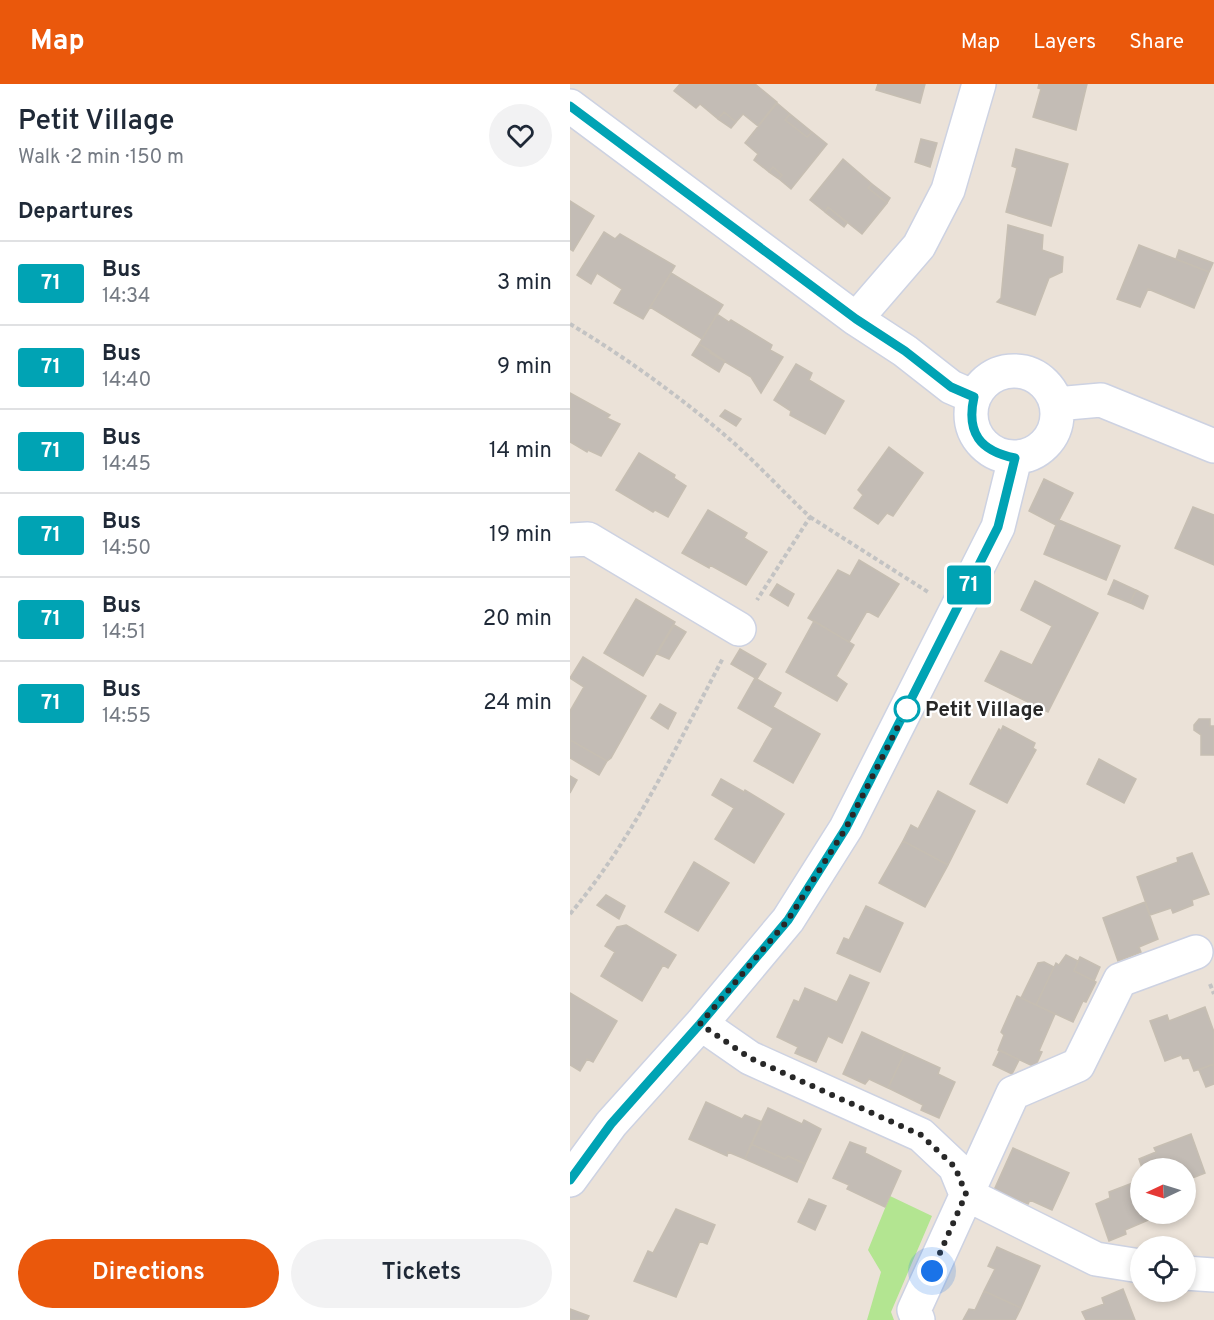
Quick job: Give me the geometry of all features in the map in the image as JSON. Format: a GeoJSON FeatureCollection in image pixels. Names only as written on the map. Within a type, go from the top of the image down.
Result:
{"type":"FeatureCollection","features":[{"type":"Feature","properties":{"kind":"street"},"geometry":{"type":"LineString","coordinates":[[856,319],[919,246],[948,190],[979,84]]}},
{"type":"Feature","properties":{"kind":"street"},"geometry":{"type":"LineString","coordinates":[[570,106],[856,319],[905,351],[951,387],[974,397]]}},
{"type":"Feature","properties":{"kind":"street"},"geometry":{"type":"LineString","coordinates":[[1009,371],[1026,373],[1042,382],[1052,394],[1056,404],[1057,415],[1054,430],[1047,442],[1036,452],[1015,458],[998,455],[982,444],[974,432],[970,413],[974,397],[981,385],[993,376],[1009,371]]}},
{"type":"Feature","properties":{"kind":"street"},"geometry":{"type":"LineString","coordinates":[[1056,404],[1101,400],[1214,447]]}},
{"type":"Feature","properties":{"kind":"street"},"geometry":{"type":"LineString","coordinates":[[570,1180],[611,1124],[788,920],[846,828],[998,527],[1015,458]]}},
{"type":"Feature","properties":{"kind":"street"},"geometry":{"type":"LineString","coordinates":[[570,540],[588,539],[739,629]]}},
{"type":"Feature","properties":{"kind":"street"},"geometry":{"type":"LineString","coordinates":[[918,1320],[914,1310],[1013,1093],[1078,1065],[1120,980],[1196,952]]}},
{"type":"Feature","properties":{"kind":"street"},"geometry":{"type":"LineString","coordinates":[[700,1024],[750,1058],[921,1135],[955,1167],[966,1194],[1096,1259],[1130,1264]]}},
{"type":"Feature","properties":{"kind":"street"},"geometry":{"type":"LineString","coordinates":[[1196,1274],[1214,1275]]}},
{"type":"Feature","properties":{"kind":"path"},"geometry":{"type":"LineString","coordinates":[[810,517],[957,610]]}},
{"type":"Feature","properties":{"kind":"green space"},"geometry":{"type":"Polygon","coordinates":[[[890,1196],[932,1216],[891,1312],[894,1320],[867,1320],[881,1272],[868,1250],[890,1196]]]}},
{"type":"Feature","properties":{"kind":"building"},"geometry":{"type":"Polygon","coordinates":[[[680,84],[755,84],[777,102],[758,126],[743,114],[736,122],[724,112],[718,119],[700,104],[696,108],[674,91],[680,84]]]}},
{"type":"Feature","properties":{"kind":"building"},"geometry":{"type":"Polygon","coordinates":[[[878,84],[925,84],[920,103],[876,90],[878,84]]]}},
{"type":"Feature","properties":{"kind":"building"},"geometry":{"type":"Polygon","coordinates":[[[1039,84],[1087,84],[1076,130],[1033,117],[1041,89],[1038,88],[1039,84]]]}},
{"type":"Feature","properties":{"kind":"building"},"geometry":{"type":"Polygon","coordinates":[[[777,103],[790,114],[785,120],[807,137],[812,132],[827,144],[791,189],[779,179],[782,175],[773,167],[769,172],[754,160],[758,154],[745,143],[777,103]]]}},
{"type":"Feature","properties":{"kind":"building"},"geometry":{"type":"Polygon","coordinates":[[[724,112],[736,122],[731,128],[718,119],[724,112]]]}},
{"type":"Feature","properties":{"kind":"building"},"geometry":{"type":"Polygon","coordinates":[[[790,114],[812,132],[807,137],[785,120],[790,114]]]}},
{"type":"Feature","properties":{"kind":"building"},"geometry":{"type":"Polygon","coordinates":[[[921,139],[937,143],[930,167],[915,162],[921,139]]]}},
{"type":"Feature","properties":{"kind":"building"},"geometry":{"type":"Polygon","coordinates":[[[1016,149],[1068,164],[1051,226],[1006,212],[1017,168],[1012,166],[1016,149]]]}},
{"type":"Feature","properties":{"kind":"building"},"geometry":{"type":"Polygon","coordinates":[[[843,159],[872,184],[868,188],[887,203],[862,234],[828,207],[825,212],[810,200],[843,159]]]}},
{"type":"Feature","properties":{"kind":"building"},"geometry":{"type":"Polygon","coordinates":[[[773,167],[782,175],[779,179],[769,172],[773,167]]]}},
{"type":"Feature","properties":{"kind":"building"},"geometry":{"type":"Polygon","coordinates":[[[872,184],[890,198],[887,203],[868,188],[872,184]]]}},
{"type":"Feature","properties":{"kind":"building"},"geometry":{"type":"Polygon","coordinates":[[[570,201],[594,216],[573,251],[570,249],[570,201]]]}},
{"type":"Feature","properties":{"kind":"building"},"geometry":{"type":"Polygon","coordinates":[[[828,207],[847,223],[844,227],[825,212],[828,207]]]}},
{"type":"Feature","properties":{"kind":"building"},"geometry":{"type":"Polygon","coordinates":[[[1008,225],[1043,235],[1042,250],[1063,257],[1062,272],[1049,278],[1035,315],[997,302],[1001,298],[1008,225]]]}},
{"type":"Feature","properties":{"kind":"building"},"geometry":{"type":"Polygon","coordinates":[[[604,232],[615,239],[620,234],[675,266],[643,319],[614,303],[622,289],[597,273],[591,284],[577,275],[604,232]]]}},
{"type":"Feature","properties":{"kind":"building"},"geometry":{"type":"Polygon","coordinates":[[[1139,245],[1209,272],[1194,308],[1148,289],[1140,307],[1117,299],[1139,245]]]}},
{"type":"Feature","properties":{"kind":"building"},"geometry":{"type":"Polygon","coordinates":[[[1179,250],[1213,263],[1209,272],[1176,259],[1179,250]]]}},
{"type":"Feature","properties":{"kind":"building"},"geometry":{"type":"Polygon","coordinates":[[[671,273],[723,305],[702,339],[650,307],[671,273]]]}},
{"type":"Feature","properties":{"kind":"building"},"geometry":{"type":"Polygon","coordinates":[[[717,314],[772,345],[770,350],[783,357],[761,393],[751,377],[699,344],[717,314]]]}},
{"type":"Feature","properties":{"kind":"building"},"geometry":{"type":"Polygon","coordinates":[[[699,344],[725,361],[719,372],[692,355],[699,344]]]}},
{"type":"Feature","properties":{"kind":"building"},"geometry":{"type":"Polygon","coordinates":[[[796,364],[812,373],[809,380],[844,401],[825,434],[790,415],[791,411],[774,400],[796,364]]]}},
{"type":"Feature","properties":{"kind":"building"},"geometry":{"type":"Polygon","coordinates":[[[570,393],[610,415],[607,418],[620,424],[601,456],[588,450],[587,452],[570,442],[570,393]]]}},
{"type":"Feature","properties":{"kind":"building"},"geometry":{"type":"Polygon","coordinates":[[[725,410],[741,419],[736,426],[720,416],[725,410]]]}},
{"type":"Feature","properties":{"kind":"building"},"geometry":{"type":"Polygon","coordinates":[[[889,447],[923,473],[893,516],[887,513],[878,524],[854,508],[863,495],[858,490],[889,447]]]}},
{"type":"Feature","properties":{"kind":"building"},"geometry":{"type":"Polygon","coordinates":[[[639,453],[675,475],[674,478],[686,486],[668,517],[655,510],[653,512],[616,490],[639,453]]]}},
{"type":"Feature","properties":{"kind":"building"},"geometry":{"type":"Polygon","coordinates":[[[1044,479],[1073,493],[1059,520],[1120,546],[1106,580],[1044,554],[1056,525],[1029,511],[1044,479]]]}},
{"type":"Feature","properties":{"kind":"building"},"geometry":{"type":"Polygon","coordinates":[[[1193,507],[1214,515],[1214,565],[1175,548],[1193,507]]]}},
{"type":"Feature","properties":{"kind":"building"},"geometry":{"type":"Polygon","coordinates":[[[708,510],[747,533],[744,538],[767,552],[746,585],[682,553],[708,510]]]}},
{"type":"Feature","properties":{"kind":"building"},"geometry":{"type":"Polygon","coordinates":[[[859,560],[899,584],[878,617],[867,611],[849,642],[808,618],[838,570],[850,576],[859,560]]]}},
{"type":"Feature","properties":{"kind":"building"},"geometry":{"type":"Polygon","coordinates":[[[1114,580],[1136,590],[1130,603],[1108,594],[1114,580]]]}},
{"type":"Feature","properties":{"kind":"building"},"geometry":{"type":"Polygon","coordinates":[[[1035,581],[1098,613],[1048,712],[985,681],[1001,651],[1032,665],[1052,626],[1021,610],[1035,581]]]}},
{"type":"Feature","properties":{"kind":"building"},"geometry":{"type":"Polygon","coordinates":[[[777,584],[794,594],[788,606],[770,595],[777,584]]]}},
{"type":"Feature","properties":{"kind":"building"},"geometry":{"type":"Polygon","coordinates":[[[1136,590],[1148,596],[1143,609],[1130,603],[1136,590]]]}},
{"type":"Feature","properties":{"kind":"building"},"geometry":{"type":"Polygon","coordinates":[[[636,599],[675,622],[643,676],[604,653],[636,599]]]}},
{"type":"Feature","properties":{"kind":"building"},"geometry":{"type":"Polygon","coordinates":[[[814,621],[854,645],[836,676],[847,684],[837,701],[786,672],[814,621]]]}},
{"type":"Feature","properties":{"kind":"building"},"geometry":{"type":"Polygon","coordinates":[[[674,625],[686,632],[669,659],[657,654],[674,625]]]}},
{"type":"Feature","properties":{"kind":"building"},"geometry":{"type":"Polygon","coordinates":[[[740,649],[766,664],[757,679],[731,664],[740,649]]]}},
{"type":"Feature","properties":{"kind":"building"},"geometry":{"type":"Polygon","coordinates":[[[583,657],[646,696],[611,758],[607,761],[570,740],[570,711],[584,687],[570,678],[583,657]]]}},
{"type":"Feature","properties":{"kind":"building"},"geometry":{"type":"Polygon","coordinates":[[[755,678],[781,693],[773,707],[820,734],[793,783],[754,761],[773,728],[738,708],[755,678]]]}},
{"type":"Feature","properties":{"kind":"building"},"geometry":{"type":"Polygon","coordinates":[[[660,704],[676,713],[668,729],[651,718],[660,704]]]}},
{"type":"Feature","properties":{"kind":"building"},"geometry":{"type":"Polygon","coordinates":[[[1199,719],[1210,719],[1210,726],[1214,726],[1214,755],[1201,755],[1201,735],[1194,730],[1194,725],[1199,719]]]}},
{"type":"Feature","properties":{"kind":"building"},"geometry":{"type":"Polygon","coordinates":[[[1003,726],[1035,743],[1033,748],[1036,750],[1007,803],[970,784],[999,729],[1001,731],[1003,726]]]}},
{"type":"Feature","properties":{"kind":"building"},"geometry":{"type":"Polygon","coordinates":[[[570,740],[607,761],[599,775],[570,758],[570,740]]]}},
{"type":"Feature","properties":{"kind":"building"},"geometry":{"type":"Polygon","coordinates":[[[1099,759],[1136,779],[1124,803],[1087,784],[1099,759]]]}},
{"type":"Feature","properties":{"kind":"building"},"geometry":{"type":"Polygon","coordinates":[[[570,776],[577,780],[570,793],[570,776]]]}},
{"type":"Feature","properties":{"kind":"building"},"geometry":{"type":"Polygon","coordinates":[[[721,779],[744,792],[745,790],[784,814],[754,863],[715,839],[734,808],[712,795],[721,779]]]}},
{"type":"Feature","properties":{"kind":"building"},"geometry":{"type":"Polygon","coordinates":[[[938,791],[975,811],[948,865],[903,841],[911,825],[918,829],[938,791]]]}},
{"type":"Feature","properties":{"kind":"building"},"geometry":{"type":"Polygon","coordinates":[[[903,841],[948,865],[925,907],[879,883],[903,841]]]}},
{"type":"Feature","properties":{"kind":"building"},"geometry":{"type":"Polygon","coordinates":[[[1192,853],[1209,894],[1192,900],[1193,905],[1173,913],[1171,908],[1150,915],[1137,877],[1178,862],[1177,858],[1192,853]]]}},
{"type":"Feature","properties":{"kind":"building"},"geometry":{"type":"Polygon","coordinates":[[[694,862],[729,883],[698,931],[665,912],[694,862]]]}},
{"type":"Feature","properties":{"kind":"building"},"geometry":{"type":"Polygon","coordinates":[[[606,895],[625,906],[619,919],[597,905],[606,895]]]}},
{"type":"Feature","properties":{"kind":"building"},"geometry":{"type":"Polygon","coordinates":[[[1145,902],[1158,939],[1139,947],[1141,952],[1118,961],[1103,918],[1145,902]]]}},
{"type":"Feature","properties":{"kind":"building"},"geometry":{"type":"Polygon","coordinates":[[[866,906],[903,923],[880,972],[837,953],[844,938],[849,940],[866,906]]]}},
{"type":"Feature","properties":{"kind":"building"},"geometry":{"type":"Polygon","coordinates":[[[626,925],[676,955],[668,968],[663,965],[642,1001],[601,976],[615,952],[605,946],[617,927],[626,925]]]}},
{"type":"Feature","properties":{"kind":"building"},"geometry":{"type":"Polygon","coordinates":[[[1066,955],[1078,961],[1074,971],[1096,982],[1073,1022],[1036,1005],[1056,963],[1059,965],[1066,955]]]}},
{"type":"Feature","properties":{"kind":"building"},"geometry":{"type":"Polygon","coordinates":[[[1080,957],[1100,967],[1094,981],[1074,971],[1080,957]]]}},
{"type":"Feature","properties":{"kind":"building"},"geometry":{"type":"Polygon","coordinates":[[[1044,962],[1054,967],[1036,1005],[1021,998],[1038,963],[1044,962]]]}},
{"type":"Feature","properties":{"kind":"building"},"geometry":{"type":"Polygon","coordinates":[[[850,975],[869,983],[842,1043],[828,1036],[816,1062],[795,1053],[798,1047],[777,1037],[794,1000],[799,1002],[805,988],[837,1002],[850,975]]]}},
{"type":"Feature","properties":{"kind":"building"},"geometry":{"type":"Polygon","coordinates":[[[570,993],[617,1021],[593,1062],[587,1059],[580,1071],[570,1065],[570,993]]]}},
{"type":"Feature","properties":{"kind":"building"},"geometry":{"type":"Polygon","coordinates":[[[1017,996],[1055,1014],[1039,1051],[1042,1052],[1035,1067],[998,1050],[1004,1035],[1001,1032],[1017,996]]]}},
{"type":"Feature","properties":{"kind":"building"},"geometry":{"type":"Polygon","coordinates":[[[1205,1007],[1214,1032],[1214,1064],[1194,1071],[1189,1058],[1183,1059],[1181,1055],[1165,1061],[1150,1021],[1167,1015],[1169,1021],[1205,1007]]]}},
{"type":"Feature","properties":{"kind":"building"},"geometry":{"type":"Polygon","coordinates":[[[862,1032],[905,1052],[888,1088],[869,1079],[865,1084],[843,1074],[862,1032]]]}},
{"type":"Feature","properties":{"kind":"building"},"geometry":{"type":"Polygon","coordinates":[[[1000,1050],[1019,1060],[1012,1074],[993,1065],[1000,1050]]]}},
{"type":"Feature","properties":{"kind":"building"},"geometry":{"type":"Polygon","coordinates":[[[905,1052],[940,1068],[938,1074],[955,1082],[939,1118],[921,1110],[923,1105],[888,1088],[905,1052]]]}},
{"type":"Feature","properties":{"kind":"building"},"geometry":{"type":"Polygon","coordinates":[[[1214,1064],[1214,1084],[1206,1087],[1199,1070],[1214,1064]]]}},
{"type":"Feature","properties":{"kind":"building"},"geometry":{"type":"Polygon","coordinates":[[[706,1102],[742,1119],[745,1115],[762,1122],[745,1159],[728,1152],[727,1156],[689,1139],[706,1102]]]}},
{"type":"Feature","properties":{"kind":"building"},"geometry":{"type":"Polygon","coordinates":[[[768,1108],[802,1124],[804,1120],[821,1129],[805,1164],[788,1156],[785,1159],[751,1144],[768,1108]]]}},
{"type":"Feature","properties":{"kind":"building"},"geometry":{"type":"Polygon","coordinates":[[[1191,1134],[1205,1173],[1196,1177],[1196,1158],[1141,1158],[1156,1152],[1154,1148],[1191,1134]]]}},
{"type":"Feature","properties":{"kind":"building"},"geometry":{"type":"Polygon","coordinates":[[[850,1142],[866,1148],[865,1153],[901,1171],[885,1207],[847,1189],[849,1185],[833,1178],[850,1142]]]}},
{"type":"Feature","properties":{"kind":"building"},"geometry":{"type":"Polygon","coordinates":[[[751,1144],[785,1159],[788,1156],[805,1164],[797,1182],[745,1159],[751,1144]]]}},
{"type":"Feature","properties":{"kind":"building"},"geometry":{"type":"Polygon","coordinates":[[[1013,1148],[1069,1173],[1052,1210],[1030,1200],[1028,1204],[994,1190],[1013,1148]]]}},
{"type":"Feature","properties":{"kind":"building"},"geometry":{"type":"Polygon","coordinates":[[[1130,1184],[1130,1224],[1139,1224],[1125,1230],[1126,1234],[1109,1241],[1096,1204],[1110,1198],[1109,1192],[1130,1184]]]}},
{"type":"Feature","properties":{"kind":"building"},"geometry":{"type":"Polygon","coordinates":[[[809,1199],[826,1206],[815,1230],[798,1222],[809,1199]]]}},
{"type":"Feature","properties":{"kind":"building"},"geometry":{"type":"Polygon","coordinates":[[[676,1209],[715,1225],[707,1244],[700,1241],[676,1297],[634,1281],[648,1251],[653,1253],[676,1209]]]}},
{"type":"Feature","properties":{"kind":"building"},"geometry":{"type":"Polygon","coordinates":[[[997,1247],[1040,1266],[1021,1308],[984,1291],[995,1269],[988,1266],[997,1247]]]}},
{"type":"Feature","properties":{"kind":"building"},"geometry":{"type":"Polygon","coordinates":[[[1123,1289],[1135,1320],[1086,1320],[1082,1312],[1104,1304],[1102,1298],[1123,1289]]]}},
{"type":"Feature","properties":{"kind":"building"},"geometry":{"type":"Polygon","coordinates":[[[984,1291],[1021,1308],[1015,1320],[963,1320],[969,1309],[975,1310],[984,1291]]]}},
{"type":"Feature","properties":{"kind":"building"},"geometry":{"type":"Polygon","coordinates":[[[570,1309],[589,1316],[587,1320],[570,1320],[570,1309]]]}},
{"type":"Feature","properties":{"kind":"bus line","name":"71"},"geometry":{"type":"LineString","coordinates":[[570,106],[856,319],[905,351],[951,387],[974,397],[970,413],[974,432],[982,444],[998,455],[1015,458],[998,527],[846,828],[788,920],[611,1124],[570,1180]]}},
{"type":"Feature","properties":{"kind":"place","name":"Petit Village"},"geometry":{"type":"Point","coordinates":[907,709]}},
{"type":"Feature","properties":{"kind":"route"},"geometry":{"type":"LineString","coordinates":[[907,709],[846,828],[788,920],[700,1024],[750,1058],[921,1135],[955,1167],[966,1194],[932,1271]]}}]}
